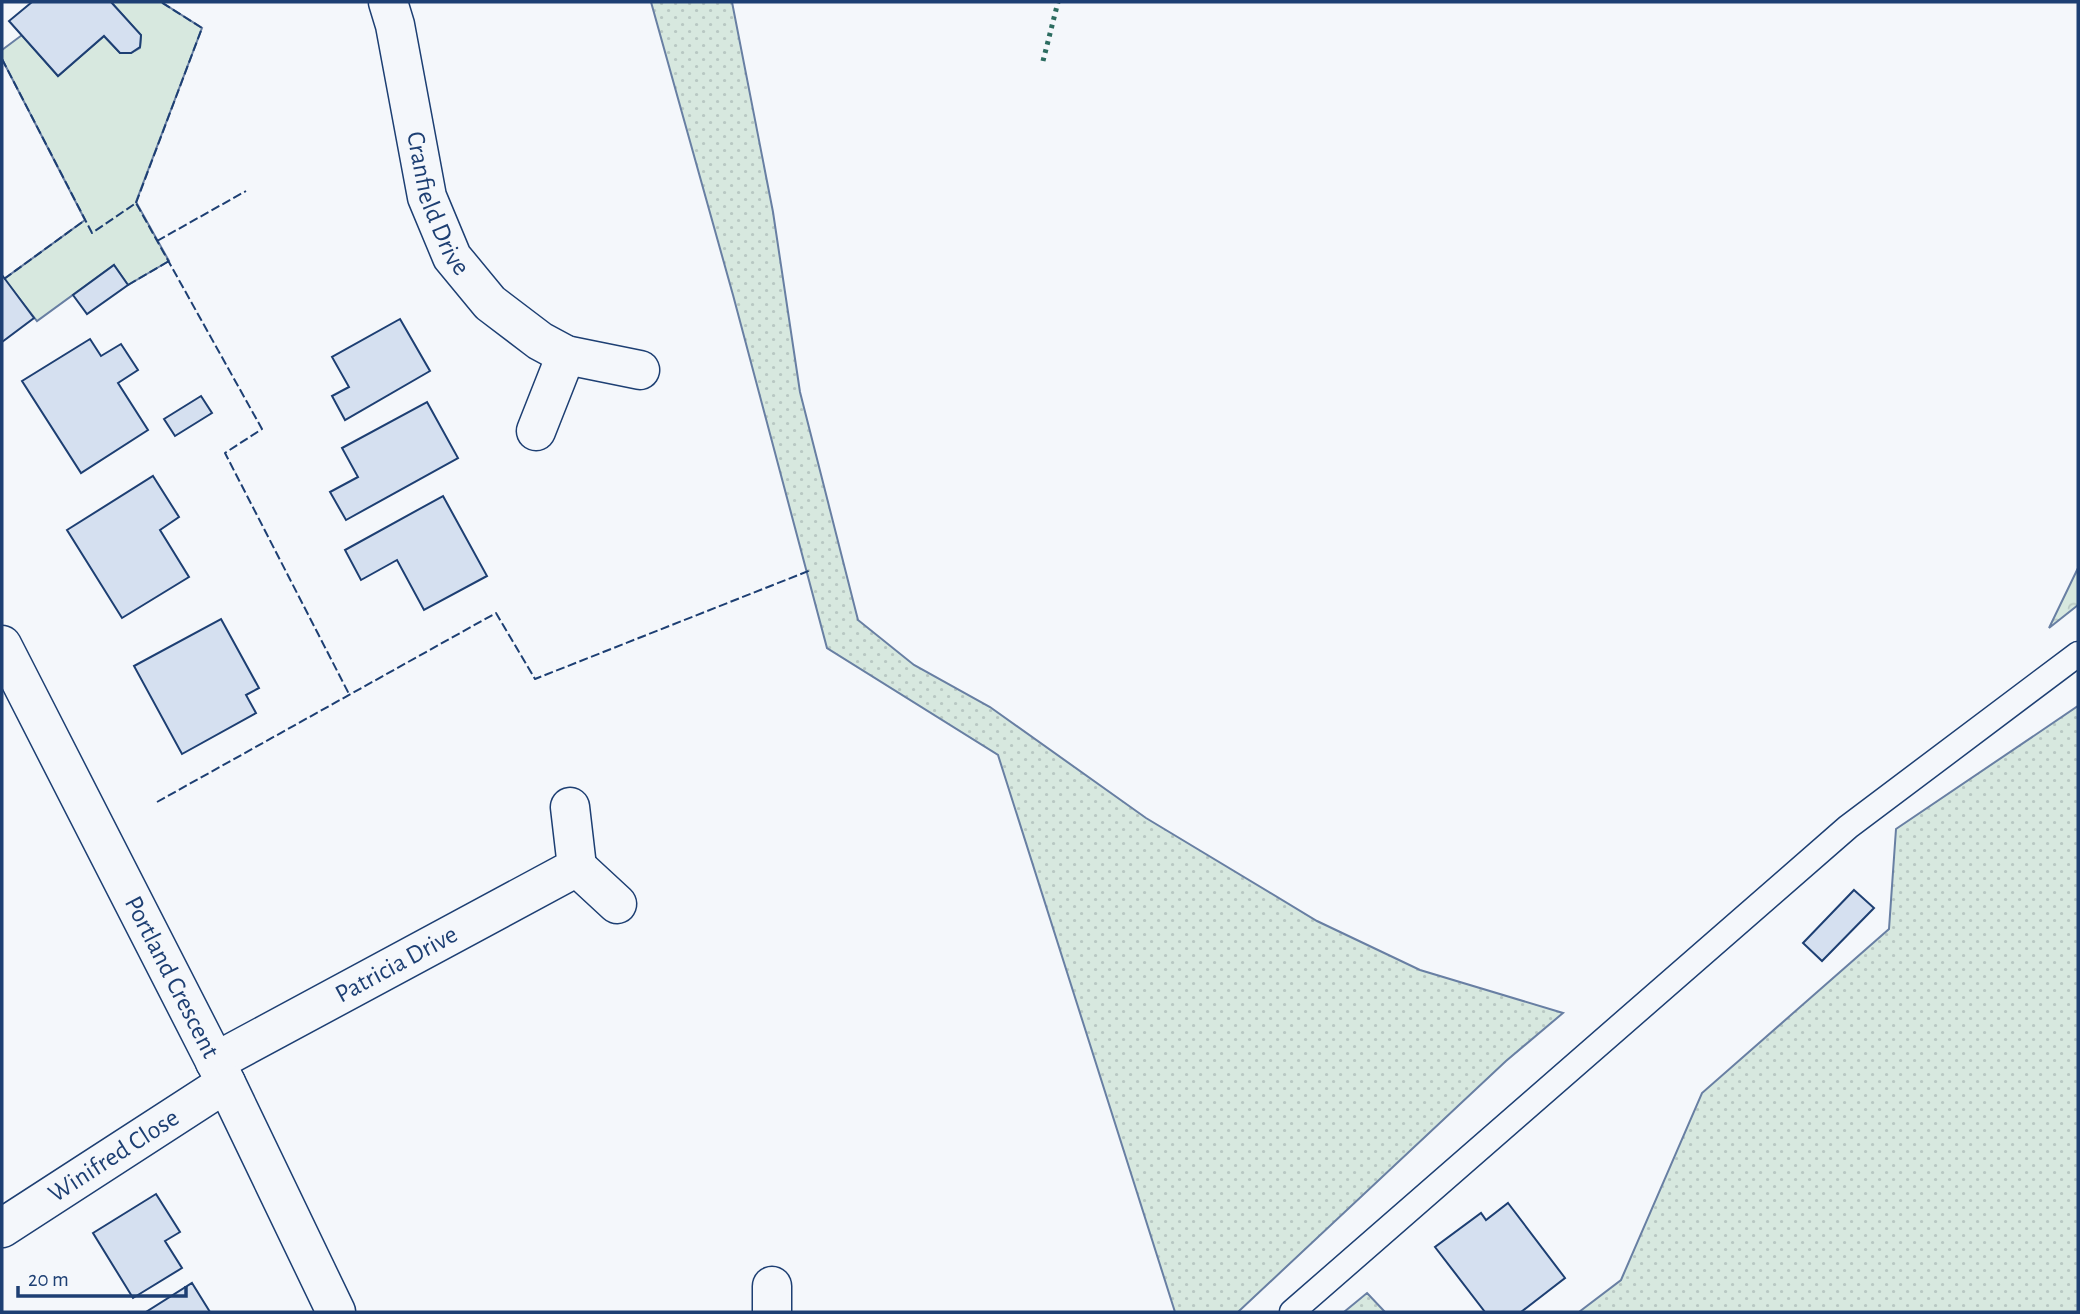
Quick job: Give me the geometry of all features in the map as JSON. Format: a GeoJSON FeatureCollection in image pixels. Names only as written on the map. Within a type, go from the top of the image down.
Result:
{"type":"FeatureCollection","features":[{"type":"Feature","properties":{"kind":"street","name":"Cranfield Drive"},"geometry":{"type":"LineString","coordinates":[[388,2],[395,24],[427,197],[452,257],[490,303],[540,341],[566,355],[640,370]]}},
{"type":"Feature","properties":{"kind":"street"},"geometry":{"type":"LineString","coordinates":[[536,431],[566,355]]}},
{"type":"Feature","properties":{"kind":"street","name":"Portland Crescent"},"geometry":{"type":"LineString","coordinates":[[2,645],[221,1072],[336,1312]]}},
{"type":"Feature","properties":{"kind":"street"},"geometry":{"type":"LineString","coordinates":[[570,807],[577,867],[617,904]]}},
{"type":"Feature","properties":{"kind":"street","name":"Patricia Drive"},"geometry":{"type":"LineString","coordinates":[[221,1072],[577,867]]}},
{"type":"Feature","properties":{"kind":"street","name":"Winifred Close"},"geometry":{"type":"LineString","coordinates":[[2,1228],[221,1072]]}},
{"type":"Feature","properties":{"kind":"lane"},"geometry":{"type":"LineString","coordinates":[[1292,1312],[1848,827],[2078,654]]}},
{"type":"Feature","properties":{"kind":"green space"},"geometry":{"type":"Polygon","coordinates":[[[111,2],[161,2],[202,28],[136,202],[169,261],[128,285],[114,265],[37,321],[4,279],[85,220],[2,59],[2,50],[22,35],[58,76],[104,36],[120,53],[131,53],[140,48],[141,35],[111,2]]]}},
{"type":"Feature","properties":{"kind":"green space"},"geometry":{"type":"Polygon","coordinates":[[[651,2],[732,2],[773,212],[800,392],[858,620],[914,665],[990,707],[1146,818],[1317,921],[1420,970],[1563,1013],[1506,1061],[1238,1312],[1175,1312],[998,755],[827,648],[651,2]]]}},
{"type":"Feature","properties":{"kind":"green space"},"geometry":{"type":"Polygon","coordinates":[[[2078,568],[2078,605],[2049,628],[2078,568]]]}},
{"type":"Feature","properties":{"kind":"green space"},"geometry":{"type":"Polygon","coordinates":[[[2078,706],[2078,1312],[1579,1312],[1621,1280],[1702,1093],[1889,929],[1896,829],[2078,706]]]}},
{"type":"Feature","properties":{"kind":"green space"},"geometry":{"type":"Polygon","coordinates":[[[1367,1293],[1385,1312],[1344,1312],[1367,1293]]]}},
{"type":"Feature","properties":{"kind":"building"},"geometry":{"type":"Polygon","coordinates":[[[32,2],[111,2],[141,35],[140,47],[131,53],[120,53],[104,36],[58,76],[9,21],[32,2]]]}},
{"type":"Feature","properties":{"kind":"building"},"geometry":{"type":"Polygon","coordinates":[[[114,265],[128,285],[87,314],[73,295],[114,265]]]}},
{"type":"Feature","properties":{"kind":"building"},"geometry":{"type":"Polygon","coordinates":[[[2,275],[34,318],[2,342],[2,275]]]}},
{"type":"Feature","properties":{"kind":"building"},"geometry":{"type":"Polygon","coordinates":[[[400,319],[430,371],[345,420],[332,396],[349,387],[332,357],[400,319]]]}},
{"type":"Feature","properties":{"kind":"building"},"geometry":{"type":"Polygon","coordinates":[[[90,339],[101,356],[121,344],[138,370],[118,383],[148,430],[81,473],[22,381],[90,339]]]}},
{"type":"Feature","properties":{"kind":"building"},"geometry":{"type":"Polygon","coordinates":[[[201,396],[212,413],[175,436],[164,419],[201,396]]]}},
{"type":"Feature","properties":{"kind":"building"},"geometry":{"type":"Polygon","coordinates":[[[427,402],[458,458],[346,520],[330,492],[358,477],[342,448],[427,402]]]}},
{"type":"Feature","properties":{"kind":"building"},"geometry":{"type":"Polygon","coordinates":[[[153,476],[179,517],[160,530],[189,577],[122,618],[67,530],[153,476]]]}},
{"type":"Feature","properties":{"kind":"building"},"geometry":{"type":"Polygon","coordinates":[[[443,496],[487,576],[424,610],[397,560],[361,580],[345,550],[443,496]]]}},
{"type":"Feature","properties":{"kind":"building"},"geometry":{"type":"Polygon","coordinates":[[[221,619],[259,688],[246,695],[256,713],[182,754],[134,666],[221,619]]]}},
{"type":"Feature","properties":{"kind":"building"},"geometry":{"type":"Polygon","coordinates":[[[1854,890],[1874,908],[1822,961],[1803,943],[1854,890]]]}},
{"type":"Feature","properties":{"kind":"building"},"geometry":{"type":"Polygon","coordinates":[[[156,1194],[180,1232],[165,1241],[182,1268],[133,1298],[93,1233],[156,1194]]]}},
{"type":"Feature","properties":{"kind":"building"},"geometry":{"type":"Polygon","coordinates":[[[1508,1203],[1565,1278],[1521,1312],[1485,1312],[1435,1247],[1481,1213],[1486,1220],[1508,1203]]]}},
{"type":"Feature","properties":{"kind":"building"},"geometry":{"type":"Polygon","coordinates":[[[192,1283],[210,1312],[146,1312],[192,1283]]]}},
{"type":"Feature","properties":{"kind":"hedge"},"geometry":{"type":"LineString","coordinates":[[1043,61],[1058,2]]}},
{"type":"Feature","properties":{"kind":"fence"},"geometry":{"type":"LineString","coordinates":[[136,203],[202,28],[161,2]]}},
{"type":"Feature","properties":{"kind":"fence"},"geometry":{"type":"LineString","coordinates":[[2,59],[92,233],[136,203],[262,429],[225,453],[349,694]]}},
{"type":"Feature","properties":{"kind":"fence"},"geometry":{"type":"LineString","coordinates":[[157,241],[246,191]]}},
{"type":"Feature","properties":{"kind":"fence"},"geometry":{"type":"LineString","coordinates":[[4,279],[85,220]]}},
{"type":"Feature","properties":{"kind":"fence"},"geometry":{"type":"LineString","coordinates":[[128,285],[169,261]]}},
{"type":"Feature","properties":{"kind":"fence"},"geometry":{"type":"LineString","coordinates":[[157,802],[496,613],[535,679],[811,570]]}}]}
